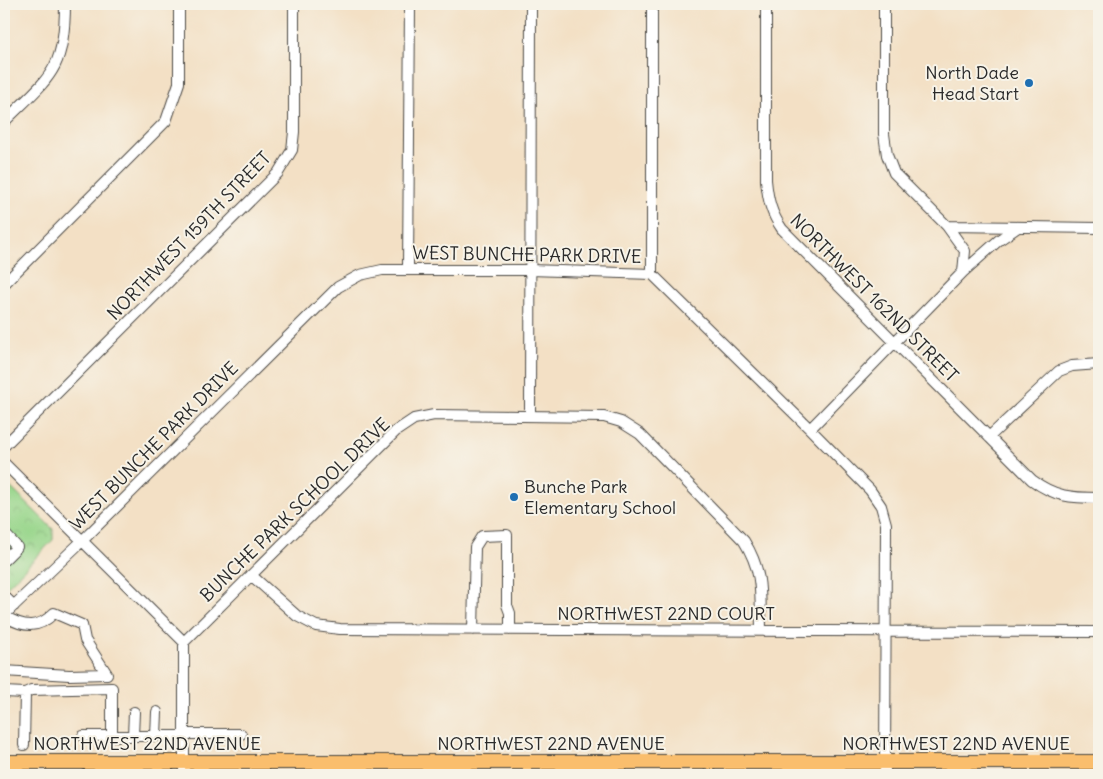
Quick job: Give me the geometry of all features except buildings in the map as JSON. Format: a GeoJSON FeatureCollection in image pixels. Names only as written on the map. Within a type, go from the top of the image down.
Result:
{"type":"FeatureCollection","features":[{"type":"Feature","properties":{"kind":"main road","name":"NORTHWEST 22ND AVENUE"},"geometry":{"type":"LineString","coordinates":[[4,762],[184,769],[885,769],[1099,762]]}},
{"type":"Feature","properties":{"kind":"street"},"geometry":{"type":"LineString","coordinates":[[4,122],[52,73],[60,56],[65,31],[65,4]]}},
{"type":"Feature","properties":{"kind":"street"},"geometry":{"type":"LineString","coordinates":[[4,284],[166,122],[179,83],[179,4]]}},
{"type":"Feature","properties":{"kind":"street","name":"NORTHWEST 159TH STREET"},"geometry":{"type":"LineString","coordinates":[[4,446],[278,173],[292,150],[294,132],[294,4]]}},
{"type":"Feature","properties":{"kind":"street"},"geometry":{"type":"LineString","coordinates":[[408,269],[410,4]]}},
{"type":"Feature","properties":{"kind":"street"},"geometry":{"type":"LineString","coordinates":[[530,414],[531,4]]}},
{"type":"Feature","properties":{"kind":"street"},"geometry":{"type":"LineString","coordinates":[[652,4],[652,274]]}},
{"type":"Feature","properties":{"kind":"street","name":"NORTHWEST 162ND STREET"},"geometry":{"type":"LineString","coordinates":[[766,4],[766,180],[768,202],[773,217],[782,229],[1032,480],[1047,492],[1064,496],[1099,498]]}},
{"type":"Feature","properties":{"kind":"street"},"geometry":{"type":"LineString","coordinates":[[884,4],[884,134],[887,155],[894,173],[947,226],[965,251],[982,254]]}},
{"type":"Feature","properties":{"kind":"street"},"geometry":{"type":"LineString","coordinates":[[947,226],[1099,228]]}},
{"type":"Feature","properties":{"kind":"street"},"geometry":{"type":"LineString","coordinates":[[958,242],[959,233],[965,226]]}},
{"type":"Feature","properties":{"kind":"street"},"geometry":{"type":"LineString","coordinates":[[996,226],[1000,233],[999,240]]}},
{"type":"Feature","properties":{"kind":"street"},"geometry":{"type":"LineString","coordinates":[[810,429],[963,272],[999,240],[1018,227]]}},
{"type":"Feature","properties":{"kind":"street"},"geometry":{"type":"LineString","coordinates":[[963,272],[965,251]]}},
{"type":"Feature","properties":{"kind":"street","name":"WEST BUNCHE PARK DRIVE"},"geometry":{"type":"LineString","coordinates":[[4,616],[338,287],[360,275],[382,270],[408,269],[652,274],[810,429],[870,490],[881,506],[886,524],[885,769]]}},
{"type":"Feature","properties":{"kind":"street"},"geometry":{"type":"LineString","coordinates":[[989,436],[1059,371],[1072,366],[1099,364]]}},
{"type":"Feature","properties":{"kind":"street","name":"BUNCHE PARK SCHOOL DRIVE"},"geometry":{"type":"LineString","coordinates":[[184,642],[396,431],[414,420],[434,415],[530,414],[604,417],[621,422],[640,434],[744,542],[755,559],[760,579],[761,630]]}},
{"type":"Feature","properties":{"kind":"street"},"geometry":{"type":"LineString","coordinates":[[4,463],[184,642],[184,769]]}},
{"type":"Feature","properties":{"kind":"street"},"geometry":{"type":"LineString","coordinates":[[4,533],[17,547],[4,560]]}},
{"type":"Feature","properties":{"kind":"street"},"geometry":{"type":"LineString","coordinates":[[473,630],[474,547],[482,536],[507,536],[510,630]]}},
{"type":"Feature","properties":{"kind":"street","name":"NORTHWEST 22ND COURT"},"geometry":{"type":"LineString","coordinates":[[251,575],[297,616],[316,626],[340,630],[1099,632]]}},
{"type":"Feature","properties":{"kind":"street"},"geometry":{"type":"LineString","coordinates":[[4,596],[14,606]]}},
{"type":"Feature","properties":{"kind":"street"},"geometry":{"type":"LineString","coordinates":[[4,616],[19,625],[28,626],[46,622],[54,613],[82,625],[85,640],[107,674],[69,675],[4,671]]}},
{"type":"Feature","properties":{"kind":"street"},"geometry":{"type":"LineString","coordinates":[[4,692],[112,688],[112,736]]}},
{"type":"Feature","properties":{"kind":"street"},"geometry":{"type":"LineString","coordinates":[[24,692],[24,745]]}},
{"type":"Feature","properties":{"kind":"street"},"geometry":{"type":"LineString","coordinates":[[133,736],[134,712]]}},
{"type":"Feature","properties":{"kind":"street"},"geometry":{"type":"LineString","coordinates":[[156,736],[157,712]]}},
{"type":"Feature","properties":{"kind":"street"},"geometry":{"type":"LineString","coordinates":[[83,736],[241,734]]}},
{"type":"Feature","properties":{"kind":"green space"},"geometry":{"type":"Polygon","coordinates":[[[4,481],[53,529],[53,540],[4,590],[4,481]]]}},
{"type":"Feature","properties":{"kind":"place","name":"North Dade Head Start"},"geometry":{"type":"Point","coordinates":[1029,83]}},
{"type":"Feature","properties":{"kind":"place","name":"Bunche Park Elementary School"},"geometry":{"type":"Point","coordinates":[514,497]}}]}
